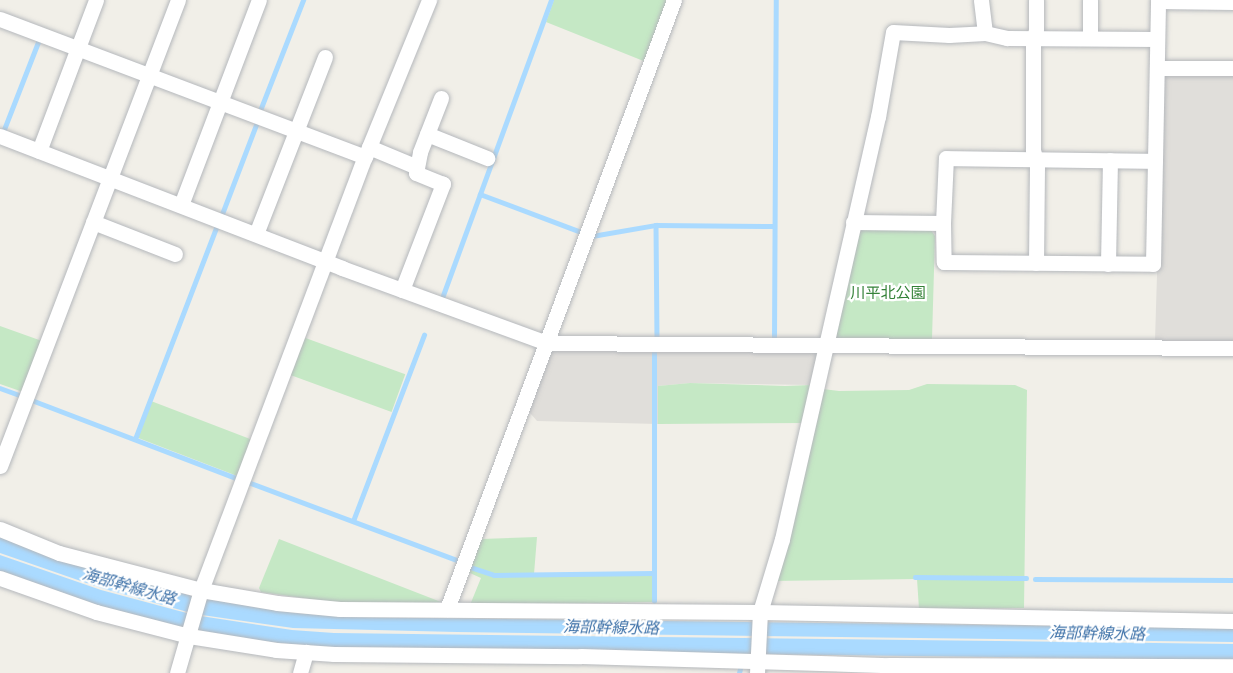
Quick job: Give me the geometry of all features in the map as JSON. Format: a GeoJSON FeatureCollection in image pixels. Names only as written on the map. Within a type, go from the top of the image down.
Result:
{"type":"FeatureCollection","features":[{"type":"Feature","properties":{"kind":"street"},"geometry":{"type":"LineString","coordinates":[[39,151],[96,0]]}},
{"type":"Feature","properties":{"kind":"street"},"geometry":{"type":"LineString","coordinates":[[0,466],[178,0]]}},
{"type":"Feature","properties":{"kind":"street"},"geometry":{"type":"LineString","coordinates":[[181,205],[259,0]]}},
{"type":"Feature","properties":{"kind":"street"},"geometry":{"type":"LineString","coordinates":[[177,673],[200,593],[367,152],[429,0]]}},
{"type":"Feature","properties":{"kind":"street"},"geometry":{"type":"LineString","coordinates":[[447,609],[674,0]]}},
{"type":"Feature","properties":{"kind":"street"},"geometry":{"type":"LineString","coordinates":[[981,0],[985,33]]}},
{"type":"Feature","properties":{"kind":"street"},"geometry":{"type":"LineString","coordinates":[[1036,0],[1033,138],[1036,159],[1036,263]]}},
{"type":"Feature","properties":{"kind":"street"},"geometry":{"type":"LineString","coordinates":[[1090,0],[1090,38]]}},
{"type":"Feature","properties":{"kind":"street"},"geometry":{"type":"LineString","coordinates":[[1155,160],[946,158],[944,262],[1153,264],[1157,68],[1157,39],[1158,1],[1230,1]]}},
{"type":"Feature","properties":{"kind":"street"},"geometry":{"type":"LineString","coordinates":[[1,24],[78,48],[297,131],[417,167]]}},
{"type":"Feature","properties":{"kind":"street"},"geometry":{"type":"LineString","coordinates":[[757,668],[760,615],[782,539],[878,117],[894,32],[948,35],[985,33],[1007,38],[1157,39]]}},
{"type":"Feature","properties":{"kind":"street"},"geometry":{"type":"LineString","coordinates":[[256,234],[326,57]]}},
{"type":"Feature","properties":{"kind":"street"},"geometry":{"type":"LineString","coordinates":[[1157,68],[1233,68]]}},
{"type":"Feature","properties":{"kind":"street"},"geometry":{"type":"LineString","coordinates":[[402,290],[443,184],[416,173],[427,134],[441,98]]}},
{"type":"Feature","properties":{"kind":"street"},"geometry":{"type":"LineString","coordinates":[[427,134],[487,158]]}},
{"type":"Feature","properties":{"kind":"street"},"geometry":{"type":"LineString","coordinates":[[0,136],[325,261],[547,343],[1233,348]]}},
{"type":"Feature","properties":{"kind":"street"},"geometry":{"type":"LineString","coordinates":[[1108,264],[1110,160]]}},
{"type":"Feature","properties":{"kind":"street"},"geometry":{"type":"LineString","coordinates":[[93,222],[175,254]]}},
{"type":"Feature","properties":{"kind":"street"},"geometry":{"type":"LineString","coordinates":[[853,222],[944,223]]}},
{"type":"Feature","properties":{"kind":"street"},"geometry":{"type":"LineString","coordinates":[[0,529],[59,553],[200,593],[340,609],[1233,621]]}},
{"type":"Feature","properties":{"kind":"street"},"geometry":{"type":"LineString","coordinates":[[0,578],[96,612],[189,636],[306,652],[757,668],[1233,666]]}},
{"type":"Feature","properties":{"kind":"street"},"geometry":{"type":"LineString","coordinates":[[300,673],[306,652]]}},
{"type":"Feature","properties":{"kind":"shaded area"},"geometry":{"type":"Polygon","coordinates":[[[1169,73],[1233,73],[1233,341],[1155,341],[1163,78],[1169,73]]]}},
{"type":"Feature","properties":{"kind":"shaded area"},"geometry":{"type":"Polygon","coordinates":[[[551,348],[813,349],[818,353],[811,385],[690,383],[658,386],[658,424],[537,421],[525,407],[551,348]]]}},
{"type":"Feature","properties":{"kind":"green space"},"geometry":{"type":"Polygon","coordinates":[[[554,0],[669,0],[646,62],[546,22],[554,0]]]}},
{"type":"Feature","properties":{"kind":"green space","name":"川平北公園"},"geometry":{"type":"Polygon","coordinates":[[[861,229],[931,230],[935,236],[932,339],[832,339],[855,234],[861,229]]]}},
{"type":"Feature","properties":{"kind":"green space"},"geometry":{"type":"Polygon","coordinates":[[[0,326],[42,341],[23,392],[0,384],[0,326]]]}},
{"type":"Feature","properties":{"kind":"green space"},"geometry":{"type":"Polygon","coordinates":[[[300,336],[405,374],[392,412],[286,374],[300,336]]]}},
{"type":"Feature","properties":{"kind":"green space"},"geometry":{"type":"Polygon","coordinates":[[[690,383],[811,385],[804,423],[658,424],[658,386],[690,383]]]}},
{"type":"Feature","properties":{"kind":"green space"},"geometry":{"type":"Polygon","coordinates":[[[927,384],[1015,385],[1027,390],[1024,608],[919,609],[917,579],[772,581],[823,389],[839,391],[909,390],[927,384]]]}},
{"type":"Feature","properties":{"kind":"green space"},"geometry":{"type":"Polygon","coordinates":[[[151,401],[256,441],[243,478],[137,437],[151,401]]]}},
{"type":"Feature","properties":{"kind":"green space"},"geometry":{"type":"Polygon","coordinates":[[[537,537],[534,574],[654,572],[655,602],[470,605],[481,578],[461,569],[474,542],[481,539],[537,537]]]}},
{"type":"Feature","properties":{"kind":"green space"},"geometry":{"type":"Polygon","coordinates":[[[279,539],[441,602],[404,605],[331,602],[261,592],[259,588],[279,539]]]}},
{"type":"Feature","properties":{"kind":"water","name":"海部幹線水路"},"geometry":{"type":"Polygon","coordinates":[[[0,537],[62,560],[199,598],[296,613],[351,617],[1233,628],[1233,642],[293,628],[195,614],[101,588],[0,553],[0,537]]]}},
{"type":"Feature","properties":{"kind":"water"},"geometry":{"type":"Polygon","coordinates":[[[0,555],[101,590],[194,615],[292,630],[334,633],[1233,644],[1233,660],[336,649],[224,637],[141,620],[0,572],[0,555]]]}},
{"type":"Feature","properties":{"kind":"waterway"},"geometry":{"type":"LineString","coordinates":[[261,108],[303,0]]}},
{"type":"Feature","properties":{"kind":"waterway"},"geometry":{"type":"LineString","coordinates":[[442,298],[551,0]]}},
{"type":"Feature","properties":{"kind":"waterway"},"geometry":{"type":"LineString","coordinates":[[774,338],[776,0]]}},
{"type":"Feature","properties":{"kind":"waterway"},"geometry":{"type":"LineString","coordinates":[[3,132],[38,42]]}},
{"type":"Feature","properties":{"kind":"waterway"},"geometry":{"type":"LineString","coordinates":[[222,214],[256,125]]}},
{"type":"Feature","properties":{"kind":"waterway"},"geometry":{"type":"LineString","coordinates":[[480,194],[581,232]]}},
{"type":"Feature","properties":{"kind":"waterway"},"geometry":{"type":"LineString","coordinates":[[135,439],[217,225]]}},
{"type":"Feature","properties":{"kind":"waterway"},"geometry":{"type":"LineString","coordinates":[[656,225],[657,338]]}},
{"type":"Feature","properties":{"kind":"waterway"},"geometry":{"type":"LineString","coordinates":[[592,236],[656,225],[774,226]]}},
{"type":"Feature","properties":{"kind":"waterway"},"geometry":{"type":"LineString","coordinates":[[353,521],[424,335]]}},
{"type":"Feature","properties":{"kind":"waterway"},"geometry":{"type":"LineString","coordinates":[[654,350],[654,601]]}},
{"type":"Feature","properties":{"kind":"waterway"},"geometry":{"type":"LineString","coordinates":[[0,388],[22,396]]}},
{"type":"Feature","properties":{"kind":"waterway"},"geometry":{"type":"LineString","coordinates":[[29,399],[239,479]]}},
{"type":"Feature","properties":{"kind":"waterway"},"geometry":{"type":"LineString","coordinates":[[248,482],[459,561]]}},
{"type":"Feature","properties":{"kind":"waterway"},"geometry":{"type":"LineString","coordinates":[[467,566],[494,575],[653,573]]}},
{"type":"Feature","properties":{"kind":"waterway"},"geometry":{"type":"LineString","coordinates":[[915,577],[1026,578]]}},
{"type":"Feature","properties":{"kind":"waterway"},"geometry":{"type":"LineString","coordinates":[[1035,579],[1233,580]]}},
{"type":"Feature","properties":{"kind":"waterway"},"geometry":{"type":"LineString","coordinates":[[739,673],[740,669]]}}]}
